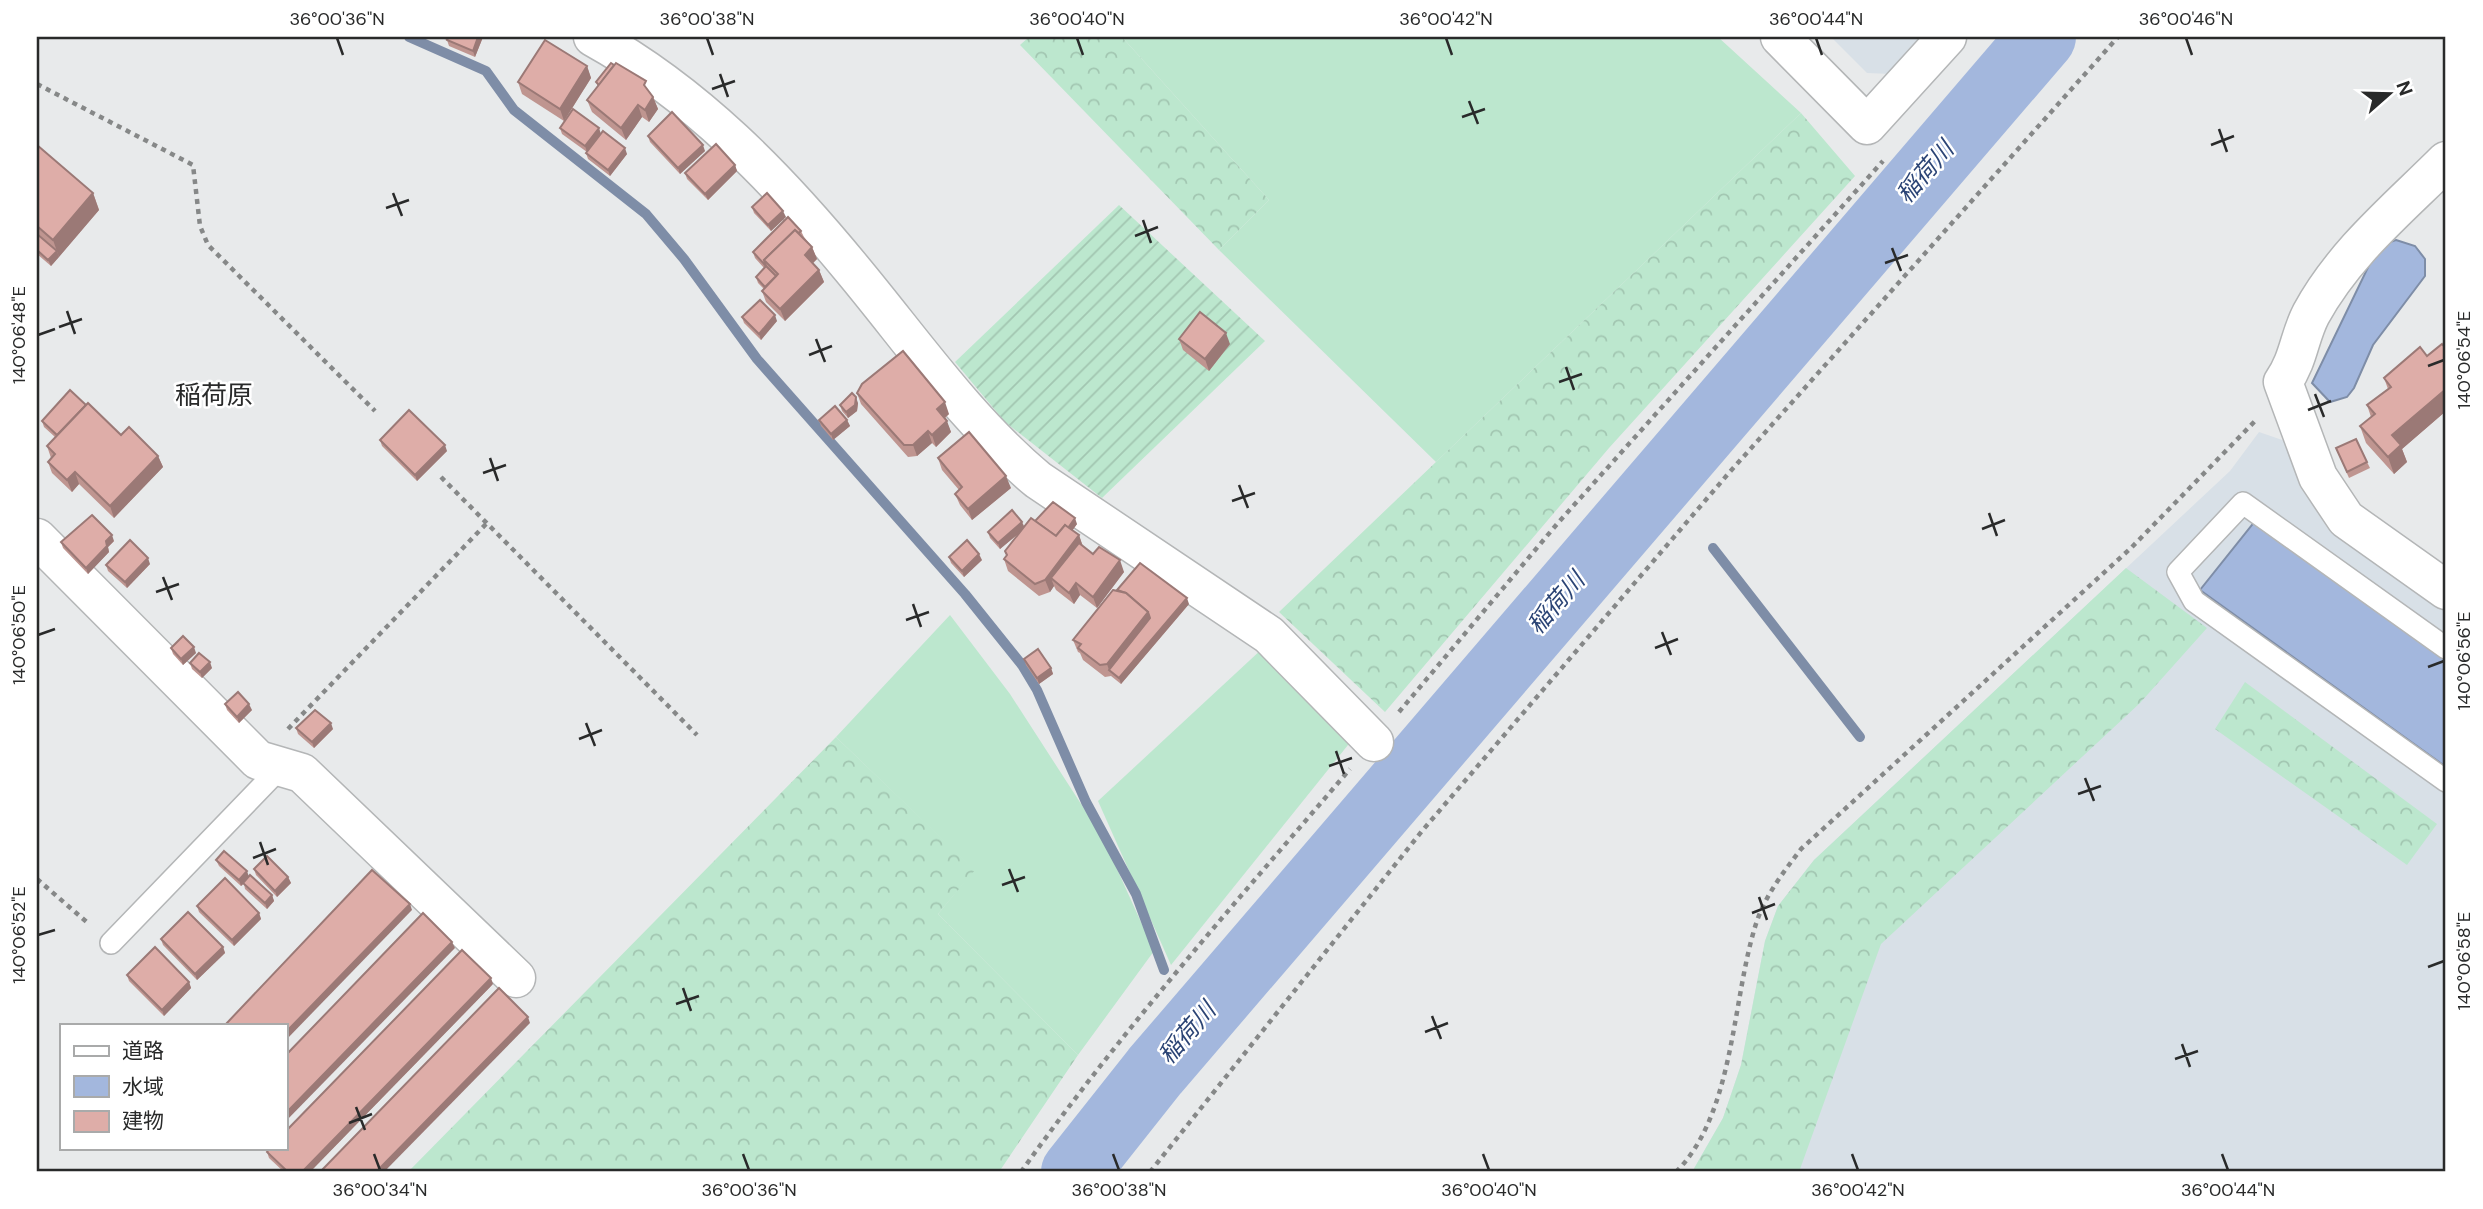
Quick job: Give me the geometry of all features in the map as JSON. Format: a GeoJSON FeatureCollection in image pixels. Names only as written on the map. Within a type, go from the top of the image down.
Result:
{"type":"FeatureCollection","features":[{"type":"Feature","properties":{"kind":"street"},"geometry":{"type":"LineString","coordinates":[[593,37],[654,74],[706,114],[769,175],[851,268],[936,374],[1012,458],[1038,480],[1269,635],[1374,742]]}},
{"type":"Feature","properties":{"kind":"street"},"geometry":{"type":"LineString","coordinates":[[1780,37],[1867,125],[1947,37]]}},
{"type":"Feature","properties":{"kind":"street"},"geometry":{"type":"LineString","coordinates":[[2446,161],[2345,261],[2310,316],[2295,365],[2283,382],[2318,477],[2346,519],[2446,590]]}},
{"type":"Feature","properties":{"kind":"street"},"geometry":{"type":"LineString","coordinates":[[37,538],[269,764],[302,773],[516,978]]}},
{"type":"Feature","properties":{"kind":"lane"},"geometry":{"type":"LineString","coordinates":[[2446,648],[2243,503],[2178,572],[2194,601],[2446,781]]}},
{"type":"Feature","properties":{"kind":"lane"},"geometry":{"type":"LineString","coordinates":[[111,943],[269,764]]}},
{"type":"Feature","properties":{"kind":"path"},"geometry":{"type":"LineString","coordinates":[[1150,1172],[1422,831],[1728,474],[2118,37]]}},
{"type":"Feature","properties":{"kind":"path"},"geometry":{"type":"LineString","coordinates":[[37,84],[193,165],[200,226],[208,245],[375,411]]}},
{"type":"Feature","properties":{"kind":"path"},"geometry":{"type":"LineString","coordinates":[[1021,1172],[1055,1125],[1199,946],[1557,524],[1885,158]]}},
{"type":"Feature","properties":{"kind":"path"},"geometry":{"type":"LineString","coordinates":[[1676,1172],[1715,1111],[1755,926],[1771,888],[1801,849],[2131,548],[2252,426],[2283,382]]}},
{"type":"Feature","properties":{"kind":"path"},"geometry":{"type":"LineString","coordinates":[[441,477],[697,734]]}},
{"type":"Feature","properties":{"kind":"path"},"geometry":{"type":"LineString","coordinates":[[269,764],[487,523]]}},
{"type":"Feature","properties":{"kind":"path"},"geometry":{"type":"LineString","coordinates":[[37,879],[111,943]]}},
{"type":"Feature","properties":{"kind":"shaded area"},"geometry":{"type":"Polygon","coordinates":[[[1831,37],[1923,37],[1891,74],[1867,73],[1831,37]]]}},
{"type":"Feature","properties":{"kind":"shaded area"},"geometry":{"type":"Polygon","coordinates":[[[2259,432],[2297,445],[2446,608],[2446,1172],[1692,1172],[1723,1118],[1741,1065],[1765,941],[1778,906],[1814,860],[2230,471],[2259,432]]]}},
{"type":"Feature","properties":{"kind":"green space"},"geometry":{"type":"Polygon","coordinates":[[[1029,37],[1122,37],[1269,200],[1219,250],[1020,45],[1029,37]]]}},
{"type":"Feature","properties":{"kind":"green space"},"geometry":{"type":"Polygon","coordinates":[[[1122,37],[1718,37],[1801,113],[1436,462],[1219,250],[1269,200],[1122,37]]]}},
{"type":"Feature","properties":{"kind":"green space"},"geometry":{"type":"Polygon","coordinates":[[[1801,113],[1855,176],[1609,448],[1385,712],[1279,612],[1801,113]]]}},
{"type":"Feature","properties":{"kind":"green space"},"geometry":{"type":"Polygon","coordinates":[[[1119,205],[1265,341],[1102,498],[1005,422],[955,362],[1119,205]]]}},
{"type":"Feature","properties":{"kind":"green space"},"geometry":{"type":"Polygon","coordinates":[[[2126,568],[2207,628],[2140,703],[1881,944],[1799,1172],[1692,1172],[1723,1118],[1741,1065],[1765,941],[1778,906],[1814,860],[2126,568]]]}},
{"type":"Feature","properties":{"kind":"green space"},"geometry":{"type":"Polygon","coordinates":[[[950,615],[1010,694],[1103,838],[1154,951],[1078,1055],[938,914],[974,870],[836,737],[950,615]]]}},
{"type":"Feature","properties":{"kind":"green space"},"geometry":{"type":"Polygon","coordinates":[[[1263,648],[1352,740],[1171,965],[1098,801],[1263,648]]]}},
{"type":"Feature","properties":{"kind":"green space"},"geometry":{"type":"Polygon","coordinates":[[[2245,682],[2437,824],[2407,865],[2215,729],[2245,682]]]}},
{"type":"Feature","properties":{"kind":"green space"},"geometry":{"type":"Polygon","coordinates":[[[836,737],[975,870],[938,914],[1078,1055],[999,1172],[408,1172],[836,737]]]}},
{"type":"Feature","properties":{"kind":"water"},"geometry":{"type":"Polygon","coordinates":[[[2396,240],[2415,246],[2425,259],[2425,276],[2373,345],[2354,388],[2347,397],[2330,402],[2312,383],[2373,257],[2384,244],[2396,240]]]}},
{"type":"Feature","properties":{"kind":"water"},"geometry":{"type":"Polygon","coordinates":[[[2256,520],[2446,660],[2446,767],[2200,590],[2256,520]]]}},
{"type":"Feature","properties":{"kind":"building"},"geometry":{"type":"Polygon","coordinates":[[[448,37],[478,37],[473,51],[447,40],[448,37]]]}},
{"type":"Feature","properties":{"kind":"building"},"geometry":{"type":"Polygon","coordinates":[[[545,40],[587,66],[560,109],[518,82],[545,40]]]}},
{"type":"Feature","properties":{"kind":"building"},"geometry":{"type":"Polygon","coordinates":[[[611,63],[614,65],[599,85],[596,82],[611,63]]]}},
{"type":"Feature","properties":{"kind":"building"},"geometry":{"type":"Polygon","coordinates":[[[616,63],[646,81],[644,85],[653,97],[645,110],[638,105],[621,128],[587,100],[616,63]]]}},
{"type":"Feature","properties":{"kind":"building"},"geometry":{"type":"Polygon","coordinates":[[[573,109],[599,128],[585,146],[560,128],[573,109]]]}},
{"type":"Feature","properties":{"kind":"building"},"geometry":{"type":"Polygon","coordinates":[[[672,112],[703,145],[678,168],[648,136],[672,112]]]}},
{"type":"Feature","properties":{"kind":"building"},"geometry":{"type":"Polygon","coordinates":[[[603,131],[625,148],[608,170],[586,153],[603,131]]]}},
{"type":"Feature","properties":{"kind":"building"},"geometry":{"type":"Polygon","coordinates":[[[716,144],[735,165],[705,194],[685,173],[716,144]]]}},
{"type":"Feature","properties":{"kind":"building"},"geometry":{"type":"Polygon","coordinates":[[[37,145],[93,193],[53,240],[37,226],[37,145]]]}},
{"type":"Feature","properties":{"kind":"building"},"geometry":{"type":"Polygon","coordinates":[[[767,193],[783,211],[768,225],[752,207],[767,193]]]}},
{"type":"Feature","properties":{"kind":"building"},"geometry":{"type":"Polygon","coordinates":[[[788,217],[801,231],[799,233],[795,230],[764,260],[766,266],[753,252],[788,217]]]}},
{"type":"Feature","properties":{"kind":"building"},"geometry":{"type":"Polygon","coordinates":[[[795,230],[812,247],[805,255],[819,270],[780,309],[762,291],[778,274],[764,260],[795,230]]]}},
{"type":"Feature","properties":{"kind":"building"},"geometry":{"type":"Polygon","coordinates":[[[37,234],[57,251],[48,260],[37,250],[37,234]]]}},
{"type":"Feature","properties":{"kind":"building"},"geometry":{"type":"Polygon","coordinates":[[[766,266],[776,276],[765,287],[756,277],[766,266]]]}},
{"type":"Feature","properties":{"kind":"building"},"geometry":{"type":"Polygon","coordinates":[[[760,300],[775,315],[759,334],[742,317],[760,300]]]}},
{"type":"Feature","properties":{"kind":"building"},"geometry":{"type":"Polygon","coordinates":[[[1200,312],[1226,333],[1205,359],[1179,339],[1200,312]]]}},
{"type":"Feature","properties":{"kind":"building"},"geometry":{"type":"Polygon","coordinates":[[[2442,344],[2446,349],[2446,389],[2392,435],[2401,445],[2388,457],[2360,426],[2375,414],[2367,405],[2391,387],[2384,378],[2420,347],[2427,356],[2442,344]]]}},
{"type":"Feature","properties":{"kind":"building"},"geometry":{"type":"Polygon","coordinates":[[[903,351],[945,402],[937,409],[947,421],[932,435],[928,431],[913,445],[904,445],[857,393],[862,384],[903,351]]]}},
{"type":"Feature","properties":{"kind":"building"},"geometry":{"type":"Polygon","coordinates":[[[70,390],[86,405],[57,435],[42,421],[70,390]]]}},
{"type":"Feature","properties":{"kind":"building"},"geometry":{"type":"Polygon","coordinates":[[[852,393],[856,397],[855,405],[846,412],[840,405],[852,393]]]}},
{"type":"Feature","properties":{"kind":"building"},"geometry":{"type":"Polygon","coordinates":[[[88,403],[121,435],[129,427],[158,456],[110,506],[75,472],[67,480],[48,462],[55,454],[47,446],[88,403]]]}},
{"type":"Feature","properties":{"kind":"building"},"geometry":{"type":"Polygon","coordinates":[[[835,406],[847,420],[831,434],[819,420],[835,406]]]}},
{"type":"Feature","properties":{"kind":"building"},"geometry":{"type":"Polygon","coordinates":[[[409,410],[445,445],[415,475],[380,440],[409,410]]]}},
{"type":"Feature","properties":{"kind":"building"},"geometry":{"type":"Polygon","coordinates":[[[969,432],[1006,476],[968,509],[955,494],[962,487],[938,458],[969,432]]]}},
{"type":"Feature","properties":{"kind":"building"},"geometry":{"type":"Polygon","coordinates":[[[2356,439],[2367,462],[2347,472],[2336,448],[2356,439]]]}},
{"type":"Feature","properties":{"kind":"building"},"geometry":{"type":"Polygon","coordinates":[[[1053,502],[1075,518],[1068,528],[1065,525],[1056,536],[1035,521],[1053,502]]]}},
{"type":"Feature","properties":{"kind":"building"},"geometry":{"type":"Polygon","coordinates":[[[1012,510],[1022,522],[998,543],[988,532],[1012,510]]]}},
{"type":"Feature","properties":{"kind":"building"},"geometry":{"type":"Polygon","coordinates":[[[92,515],[112,535],[106,541],[107,546],[86,568],[61,542],[92,515]]]}},
{"type":"Feature","properties":{"kind":"building"},"geometry":{"type":"Polygon","coordinates":[[[1031,518],[1056,536],[1065,525],[1079,535],[1045,580],[1035,584],[1004,559],[1007,555],[1005,551],[1031,518]]]}},
{"type":"Feature","properties":{"kind":"building"},"geometry":{"type":"Polygon","coordinates":[[[130,540],[148,558],[125,582],[106,565],[130,540]]]}},
{"type":"Feature","properties":{"kind":"building"},"geometry":{"type":"Polygon","coordinates":[[[967,540],[979,554],[962,571],[949,557],[967,540]]]}},
{"type":"Feature","properties":{"kind":"building"},"geometry":{"type":"Polygon","coordinates":[[[1079,543],[1093,554],[1099,547],[1120,560],[1093,597],[1076,583],[1069,593],[1051,578],[1079,543]]]}},
{"type":"Feature","properties":{"kind":"building"},"geometry":{"type":"Polygon","coordinates":[[[1140,563],[1187,598],[1119,678],[1109,670],[1150,618],[1148,612],[1126,593],[1117,590],[1140,563]]]}},
{"type":"Feature","properties":{"kind":"building"},"geometry":{"type":"Polygon","coordinates":[[[1113,590],[1126,593],[1148,612],[1107,664],[1100,665],[1078,648],[1081,644],[1073,640],[1113,590]]]}},
{"type":"Feature","properties":{"kind":"building"},"geometry":{"type":"Polygon","coordinates":[[[183,636],[194,647],[181,659],[171,648],[183,636]]]}},
{"type":"Feature","properties":{"kind":"building"},"geometry":{"type":"Polygon","coordinates":[[[1038,649],[1051,668],[1037,678],[1024,659],[1038,649]]]}},
{"type":"Feature","properties":{"kind":"building"},"geometry":{"type":"Polygon","coordinates":[[[199,653],[210,662],[200,672],[190,663],[199,653]]]}},
{"type":"Feature","properties":{"kind":"building"},"geometry":{"type":"Polygon","coordinates":[[[238,692],[249,704],[237,717],[225,704],[238,692]]]}},
{"type":"Feature","properties":{"kind":"building"},"geometry":{"type":"Polygon","coordinates":[[[315,710],[331,723],[312,742],[296,728],[315,710]]]}},
{"type":"Feature","properties":{"kind":"building"},"geometry":{"type":"Polygon","coordinates":[[[224,851],[247,871],[239,880],[216,860],[224,851]]]}},
{"type":"Feature","properties":{"kind":"building"},"geometry":{"type":"Polygon","coordinates":[[[267,856],[288,877],[275,891],[254,869],[267,856]]]}},
{"type":"Feature","properties":{"kind":"building"},"geometry":{"type":"Polygon","coordinates":[[[372,870],[410,904],[287,1031],[287,1024],[226,1024],[372,870]]]}},
{"type":"Feature","properties":{"kind":"building"},"geometry":{"type":"Polygon","coordinates":[[[250,875],[272,895],[265,903],[243,883],[250,875]]]}},
{"type":"Feature","properties":{"kind":"building"},"geometry":{"type":"Polygon","coordinates":[[[225,878],[259,913],[232,940],[197,906],[225,878]]]}},
{"type":"Feature","properties":{"kind":"building"},"geometry":{"type":"Polygon","coordinates":[[[188,912],[223,947],[195,974],[161,939],[188,912]]]}},
{"type":"Feature","properties":{"kind":"building"},"geometry":{"type":"Polygon","coordinates":[[[423,913],[452,942],[287,1112],[287,1054],[423,913]]]}},
{"type":"Feature","properties":{"kind":"building"},"geometry":{"type":"Polygon","coordinates":[[[155,947],[189,982],[162,1010],[127,975],[155,947]]]}},
{"type":"Feature","properties":{"kind":"building"},"geometry":{"type":"Polygon","coordinates":[[[462,950],[491,978],[302,1172],[288,1172],[267,1152],[287,1150],[287,1130],[462,950]]]}},
{"type":"Feature","properties":{"kind":"building"},"geometry":{"type":"Polygon","coordinates":[[[499,988],[528,1017],[376,1172],[320,1172],[499,988]]]}},
{"type":"Feature","properties":{"kind":"waterway"},"geometry":{"type":"LineString","coordinates":[[409,37],[486,71],[514,110],[646,214],[684,259],[757,359],[965,594],[1022,665],[1037,690],[1086,802],[1136,894],[1164,970]]}},
{"type":"Feature","properties":{"kind":"waterway","name":"稲荷川"},"geometry":{"type":"LineString","coordinates":[[1075,1172],[1155,1071],[2042,37]]}},
{"type":"Feature","properties":{"kind":"waterway"},"geometry":{"type":"LineString","coordinates":[[1713,548],[1860,737]]}},
{"type":"Feature","properties":{"kind":"district","name":"稲荷原"},"geometry":{"type":"Point","coordinates":[214,395]}}]}
